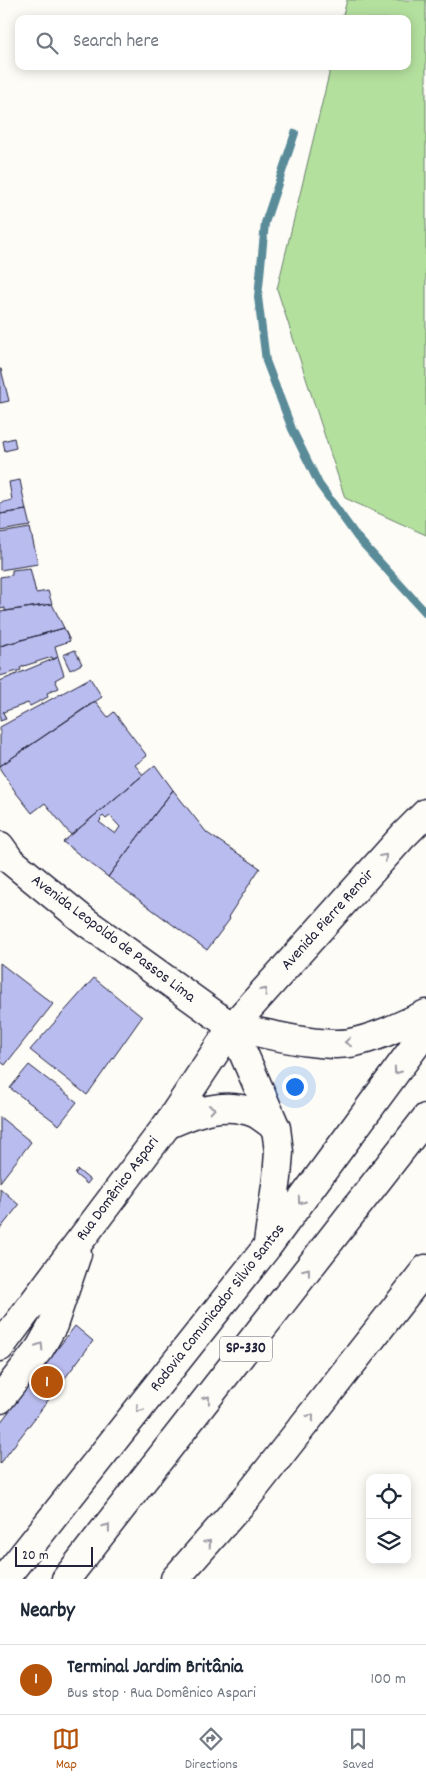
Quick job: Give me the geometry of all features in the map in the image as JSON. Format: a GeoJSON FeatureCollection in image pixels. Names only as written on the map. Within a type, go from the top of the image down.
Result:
{"type":"FeatureCollection","features":[{"type":"Feature","properties":{"kind":"main road","name":"Avenida Pierre Renoir"},"geometry":{"type":"LineString","coordinates":[[232,1028],[403,836],[426,813]]}},
{"type":"Feature","properties":{"kind":"main road","name":"Avenida Leopoldo de Passos Lima"},"geometry":{"type":"LineString","coordinates":[[3,860],[232,1028]]}},
{"type":"Feature","properties":{"kind":"main road"},"geometry":{"type":"LineString","coordinates":[[232,1028],[318,1043],[350,1043],[379,1035],[426,1014]]}},
{"type":"Feature","properties":{"kind":"main road"},"geometry":{"type":"LineString","coordinates":[[232,1028],[276,1128],[279,1152],[267,1247]]}},
{"type":"Feature","properties":{"kind":"main road","name":"Rua Domênico Aspari"},"geometry":{"type":"LineString","coordinates":[[0,1347],[83,1234],[167,1125],[232,1028]]}},
{"type":"Feature","properties":{"kind":"main road","name":"Rodovia Comunicador Silvio Santos"},"geometry":{"type":"LineString","coordinates":[[4,1579],[267,1247],[426,1031]]}},
{"type":"Feature","properties":{"kind":"main road"},"geometry":{"type":"LineString","coordinates":[[167,1125],[193,1113],[213,1108],[236,1108],[257,1114],[276,1128]]}},
{"type":"Feature","properties":{"kind":"main road","name":"SP-330"},"geometry":{"type":"LineString","coordinates":[[66,1579],[426,1118]]}},
{"type":"Feature","properties":{"kind":"main road"},"geometry":{"type":"LineString","coordinates":[[0,1399],[40,1348],[53,1325],[83,1234]]}},
{"type":"Feature","properties":{"kind":"main road"},"geometry":{"type":"LineString","coordinates":[[175,1579],[248,1496],[426,1269]]}},
{"type":"Feature","properties":{"kind":"green space"},"geometry":{"type":"Polygon","coordinates":[[[347,0],[426,0],[426,535],[345,498],[277,289],[330,70],[411,70],[411,15],[343,15],[347,0]]]}},
{"type":"Feature","properties":{"kind":"building"},"geometry":{"type":"Polygon","coordinates":[[[0,369],[9,401],[0,403],[0,369]]]}},
{"type":"Feature","properties":{"kind":"building"},"geometry":{"type":"Polygon","coordinates":[[[14,438],[16,448],[5,451],[3,441],[14,438]]]}},
{"type":"Feature","properties":{"kind":"building"},"geometry":{"type":"Polygon","coordinates":[[[20,480],[26,510],[0,514],[0,503],[12,500],[9,482],[20,480]]]}},
{"type":"Feature","properties":{"kind":"building"},"geometry":{"type":"Polygon","coordinates":[[[26,510],[30,526],[0,531],[0,514],[26,510]]]}},
{"type":"Feature","properties":{"kind":"building"},"geometry":{"type":"Polygon","coordinates":[[[30,528],[38,564],[0,570],[0,533],[30,528]]]}},
{"type":"Feature","properties":{"kind":"building"},"geometry":{"type":"Polygon","coordinates":[[[30,568],[36,593],[48,591],[52,604],[5,611],[5,608],[0,609],[0,577],[12,575],[12,570],[30,568]]]}},
{"type":"Feature","properties":{"kind":"building"},"geometry":{"type":"Polygon","coordinates":[[[52,604],[64,628],[0,646],[0,612],[52,604]]]}},
{"type":"Feature","properties":{"kind":"building"},"geometry":{"type":"Polygon","coordinates":[[[64,628],[70,641],[55,646],[58,657],[53,660],[52,657],[24,666],[20,668],[21,670],[0,676],[0,646],[64,628]]]}},
{"type":"Feature","properties":{"kind":"building"},"geometry":{"type":"Polygon","coordinates":[[[75,650],[82,664],[70,670],[63,655],[75,650]]]}},
{"type":"Feature","properties":{"kind":"building"},"geometry":{"type":"Polygon","coordinates":[[[58,657],[64,675],[55,680],[59,688],[47,693],[48,697],[30,706],[28,703],[3,712],[6,719],[0,721],[0,681],[58,657]]]}},
{"type":"Feature","properties":{"kind":"building"},"geometry":{"type":"Polygon","coordinates":[[[90,678],[102,697],[0,766],[0,727],[90,678]]]}},
{"type":"Feature","properties":{"kind":"building"},"geometry":{"type":"Polygon","coordinates":[[[95,701],[108,717],[114,712],[147,756],[135,765],[143,775],[71,835],[45,803],[32,813],[17,794],[0,769],[0,766],[95,701]]]}},
{"type":"Feature","properties":{"kind":"building"},"geometry":{"type":"Polygon","coordinates":[[[155,765],[173,790],[108,877],[63,842],[155,765]],[[103,816],[99,822],[115,834],[120,827],[110,816],[106,819],[103,816]]]}},
{"type":"Feature","properties":{"kind":"building"},"geometry":{"type":"Polygon","coordinates":[[[173,790],[207,833],[260,868],[228,917],[230,919],[207,950],[108,877],[173,790]]]}},
{"type":"Feature","properties":{"kind":"building"},"geometry":{"type":"Polygon","coordinates":[[[0,963],[53,1004],[5,1065],[0,1061],[0,963]]]}},
{"type":"Feature","properties":{"kind":"building"},"geometry":{"type":"Polygon","coordinates":[[[94,978],[142,1017],[87,1095],[30,1050],[94,978]]]}},
{"type":"Feature","properties":{"kind":"building"},"geometry":{"type":"Polygon","coordinates":[[[29,1065],[77,1102],[59,1125],[10,1088],[29,1065]]]}},
{"type":"Feature","properties":{"kind":"building"},"geometry":{"type":"Polygon","coordinates":[[[0,1117],[31,1142],[0,1182],[0,1117]]]}},
{"type":"Feature","properties":{"kind":"building"},"geometry":{"type":"Polygon","coordinates":[[[78,1170],[90,1180],[87,1184],[75,1174],[78,1170]]]}},
{"type":"Feature","properties":{"kind":"building"},"geometry":{"type":"Polygon","coordinates":[[[0,1188],[19,1205],[0,1229],[0,1188]]]}},
{"type":"Feature","properties":{"kind":"building"},"geometry":{"type":"Polygon","coordinates":[[[75,1326],[93,1341],[0,1464],[0,1423],[75,1326]]]}},
{"type":"Feature","properties":{"kind":"waterway"},"geometry":{"type":"LineString","coordinates":[[295,133],[265,223],[258,297],[266,361],[292,429],[319,484],[357,537],[426,613]]}},
{"type":"Feature","properties":{"kind":"place","name":"Terminal Jardim Britânia"},"geometry":{"type":"Point","coordinates":[47,1382]}}]}
